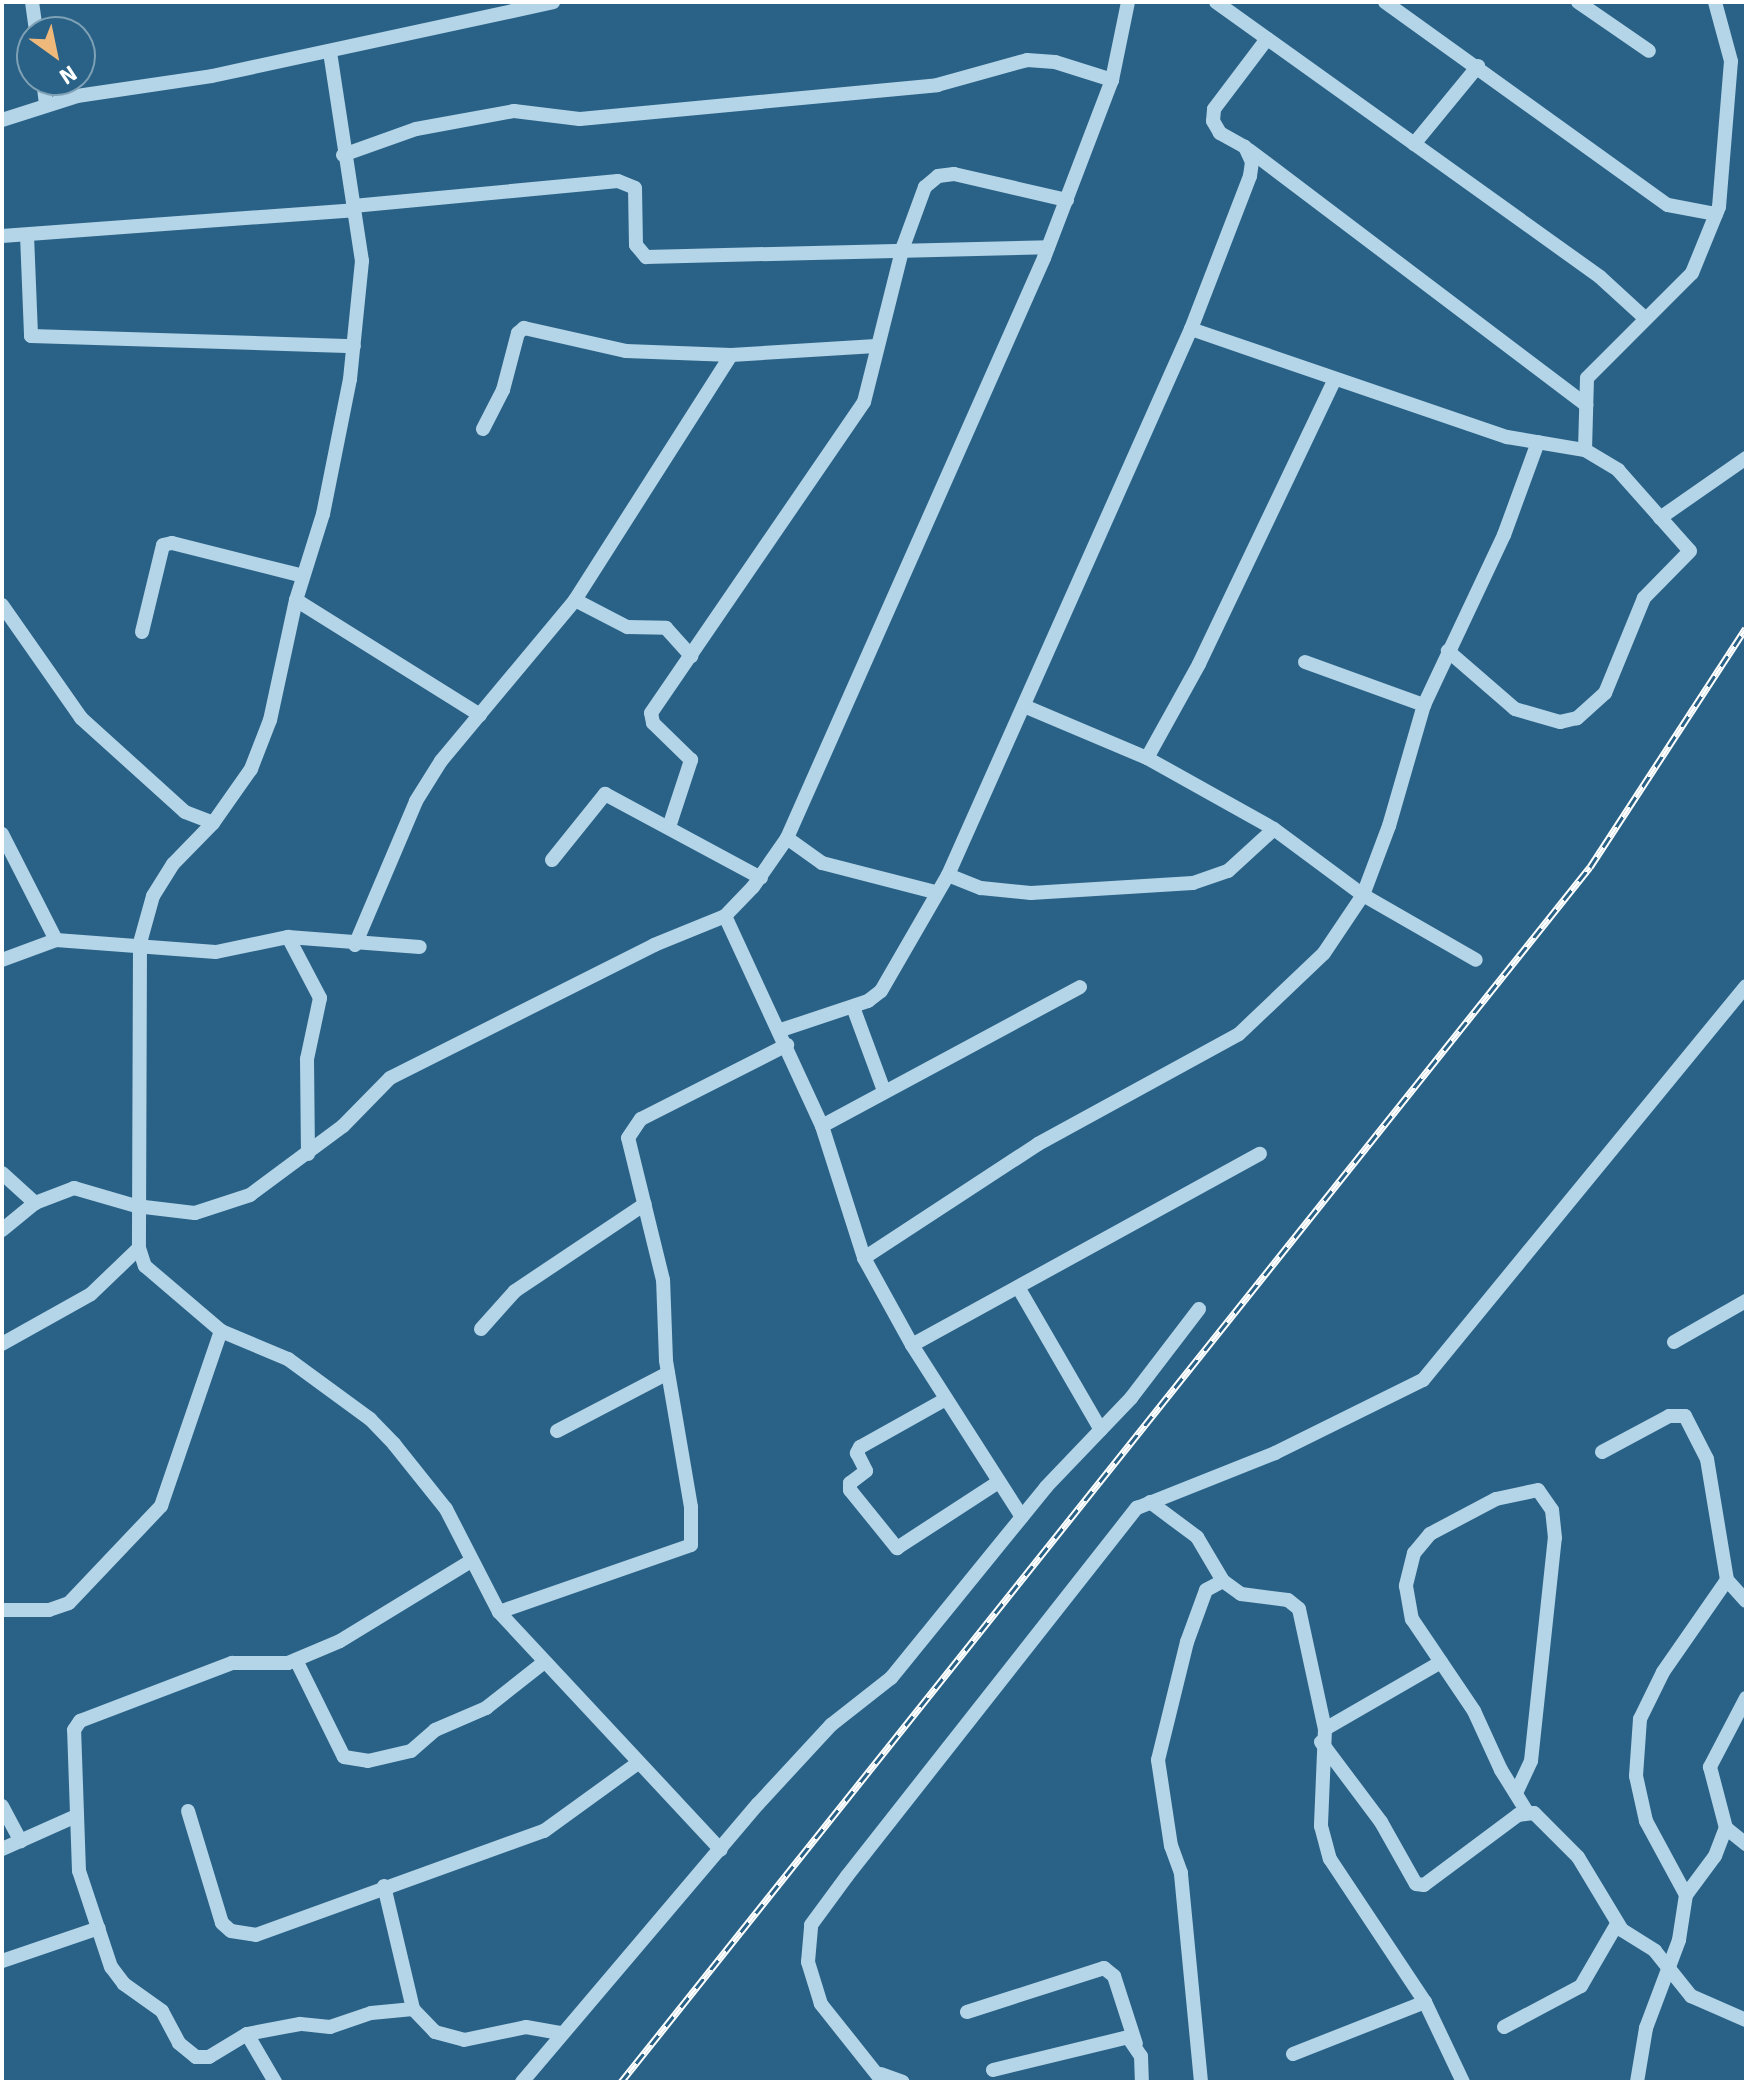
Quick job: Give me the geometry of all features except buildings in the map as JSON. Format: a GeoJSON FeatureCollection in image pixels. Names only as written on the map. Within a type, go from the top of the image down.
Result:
{"type":"FeatureCollection","features":[{"type":"Feature","properties":{"kind":"street"},"geometry":{"type":"LineString","coordinates":[[2,120],[46,103],[330,52],[553,2]]}},
{"type":"Feature","properties":{"kind":"street"},"geometry":{"type":"LineString","coordinates":[[2,1230],[35,1203],[74,1188],[136,1206],[209,1211],[250,1195],[308,1154],[390,1078],[654,945],[725,916],[761,878],[787,838],[1048,247],[1112,80],[1128,2]]}},
{"type":"Feature","properties":{"kind":"street"},"geometry":{"type":"LineString","coordinates":[[1216,2],[1600,277],[1646,319]]}},
{"type":"Feature","properties":{"kind":"street"},"geometry":{"type":"LineString","coordinates":[[1385,2],[1668,205],[1716,214]]}},
{"type":"Feature","properties":{"kind":"street"},"geometry":{"type":"LineString","coordinates":[[1578,2],[1649,51]]}},
{"type":"Feature","properties":{"kind":"street"},"geometry":{"type":"LineString","coordinates":[[1585,450],[1587,378],[1692,273],[1716,214],[1731,61],[1715,2]]}},
{"type":"Feature","properties":{"kind":"street"},"geometry":{"type":"LineString","coordinates":[[1267,39],[1214,109],[1213,121],[1220,133],[1245,147],[1586,405]]}},
{"type":"Feature","properties":{"kind":"street"},"geometry":{"type":"LineString","coordinates":[[330,52],[343,155],[362,261],[354,346],[323,514],[296,600],[270,720],[251,769],[213,823],[160,885],[140,943],[143,1039],[136,1206],[139,1248],[145,1266],[221,1331],[288,1359],[370,1419],[446,1509],[499,1612],[542,1664],[721,1850]]}},
{"type":"Feature","properties":{"kind":"street"},"geometry":{"type":"LineString","coordinates":[[343,155],[416,129],[514,111],[580,119],[937,85],[1027,60],[1055,62],[1112,80]]}},
{"type":"Feature","properties":{"kind":"street"},"geometry":{"type":"LineString","coordinates":[[1414,144],[1478,66]]}},
{"type":"Feature","properties":{"kind":"street"},"geometry":{"type":"LineString","coordinates":[[45,96],[46,103]]}},
{"type":"Feature","properties":{"kind":"street"},"geometry":{"type":"LineString","coordinates":[[499,1612],[691,1545],[691,1507],[668,1373],[663,1280],[628,1138],[630,1128],[784,1038],[881,991],[935,892],[948,875],[1004,739],[1024,706],[1191,329],[1250,176],[1252,162],[1245,147]]}},
{"type":"Feature","properties":{"kind":"street"},"geometry":{"type":"LineString","coordinates":[[669,827],[691,760],[653,723],[651,713],[864,402],[903,247],[925,187],[938,176],[954,174],[1067,200]]}},
{"type":"Feature","properties":{"kind":"street"},"geometry":{"type":"LineString","coordinates":[[2,236],[353,208],[618,181],[635,188],[636,245],[646,257],[903,247],[1048,247]]}},
{"type":"Feature","properties":{"kind":"street"},"geometry":{"type":"LineString","coordinates":[[27,235],[31,336],[354,346]]}},
{"type":"Feature","properties":{"kind":"street"},"geometry":{"type":"LineString","coordinates":[[483,429],[503,390],[524,328],[626,351],[731,355],[876,346]]}},
{"type":"Feature","properties":{"kind":"street"},"geometry":{"type":"LineString","coordinates":[[1191,329],[1334,381],[1538,442],[1585,450],[1618,470],[1690,551],[1644,598],[1594,708],[1560,722],[1515,709],[1448,651]]}},
{"type":"Feature","properties":{"kind":"street"},"geometry":{"type":"LineString","coordinates":[[355,945],[416,801],[480,715],[575,600],[731,355]]}},
{"type":"Feature","properties":{"kind":"street"},"geometry":{"type":"LineString","coordinates":[[1147,758],[1199,664],[1334,381]]}},
{"type":"Feature","properties":{"kind":"street"},"geometry":{"type":"LineString","coordinates":[[864,1258],[1038,1144],[1239,1034],[1324,953],[1363,895],[1389,826],[1424,705],[1504,535],[1538,442]]}},
{"type":"Feature","properties":{"kind":"street"},"geometry":{"type":"LineString","coordinates":[[1660,518],[1746,458]]}},
{"type":"Feature","properties":{"kind":"street"},"geometry":{"type":"LineString","coordinates":[[142,632],[163,545],[303,576]]}},
{"type":"Feature","properties":{"kind":"street"},"geometry":{"type":"LineString","coordinates":[[296,600],[480,715]]}},
{"type":"Feature","properties":{"kind":"street"},"geometry":{"type":"LineString","coordinates":[[575,600],[627,627],[666,628],[691,656]]}},
{"type":"Feature","properties":{"kind":"street"},"geometry":{"type":"LineString","coordinates":[[2,605],[81,718],[185,812],[213,823]]}},
{"type":"Feature","properties":{"kind":"street"},"geometry":{"type":"LineString","coordinates":[[1305,662],[1424,705]]}},
{"type":"Feature","properties":{"kind":"street"},"geometry":{"type":"LineString","coordinates":[[1024,706],[1147,758],[1274,829],[1363,895],[1476,960]]}},
{"type":"Feature","properties":{"kind":"street"},"geometry":{"type":"LineString","coordinates":[[552,860],[605,794],[761,878]]}},
{"type":"Feature","properties":{"kind":"street"},"geometry":{"type":"LineString","coordinates":[[948,875],[981,888],[1031,893],[1193,883],[1228,871],[1274,829]]}},
{"type":"Feature","properties":{"kind":"street"},"geometry":{"type":"LineString","coordinates":[[2,834],[56,940]]}},
{"type":"Feature","properties":{"kind":"street"},"geometry":{"type":"LineString","coordinates":[[787,838],[822,863],[935,892]]}},
{"type":"Feature","properties":{"kind":"street"},"geometry":{"type":"LineString","coordinates":[[725,916],[784,1038],[822,1126],[864,1258],[912,1345],[997,1483],[1022,1517]]}},
{"type":"Feature","properties":{"kind":"street"},"geometry":{"type":"LineString","coordinates":[[288,937],[320,998],[307,1059],[308,1154]]}},
{"type":"Feature","properties":{"kind":"street"},"geometry":{"type":"LineString","coordinates":[[2,960],[56,940],[140,943],[216,952],[288,937],[355,945],[420,947]]}},
{"type":"Feature","properties":{"kind":"street"},"geometry":{"type":"LineString","coordinates":[[889,2079],[821,2004],[808,1962],[811,1925],[1137,1508],[1275,1453],[1423,1380],[1746,986]]}},
{"type":"Feature","properties":{"kind":"street"},"geometry":{"type":"LineString","coordinates":[[822,1126],[1080,987]]}},
{"type":"Feature","properties":{"kind":"street"},"geometry":{"type":"LineString","coordinates":[[853,1007],[884,1091]]}},
{"type":"Feature","properties":{"kind":"street"},"geometry":{"type":"LineString","coordinates":[[912,1345],[1260,1154]]}},
{"type":"Feature","properties":{"kind":"street"},"geometry":{"type":"LineString","coordinates":[[2,1173],[35,1203]]}},
{"type":"Feature","properties":{"kind":"street"},"geometry":{"type":"LineString","coordinates":[[481,1329],[515,1291],[645,1204]]}},
{"type":"Feature","properties":{"kind":"street"},"geometry":{"type":"LineString","coordinates":[[2,1344],[91,1294],[139,1248]]}},
{"type":"Feature","properties":{"kind":"street"},"geometry":{"type":"LineString","coordinates":[[1018,1287],[1101,1430]]}},
{"type":"Feature","properties":{"kind":"street"},"geometry":{"type":"LineString","coordinates":[[1674,1342],[1746,1301]]}},
{"type":"Feature","properties":{"kind":"street"},"geometry":{"type":"LineString","coordinates":[[522,2082],[561,2033],[831,1725],[891,1678],[1022,1517],[1101,1430],[1199,1309]]}},
{"type":"Feature","properties":{"kind":"street"},"geometry":{"type":"LineString","coordinates":[[2,1610],[49,1610],[69,1603],[161,1506],[221,1331]]}},
{"type":"Feature","properties":{"kind":"street"},"geometry":{"type":"LineString","coordinates":[[557,1431],[668,1373]]}},
{"type":"Feature","properties":{"kind":"street"},"geometry":{"type":"LineString","coordinates":[[946,1399],[860,1447],[857,1453],[866,1471],[850,1483],[850,1490],[897,1548],[997,1483]]}},
{"type":"Feature","properties":{"kind":"street"},"geometry":{"type":"LineString","coordinates":[[1602,1452],[1669,1416],[1685,1416],[1707,1459],[1727,1580],[1746,1601]]}},
{"type":"Feature","properties":{"kind":"street"},"geometry":{"type":"LineString","coordinates":[[1517,1791],[1531,1761],[1555,1538],[1552,1510],[1538,1490],[1474,1508],[1430,1534],[1414,1553],[1407,1604],[1527,1812],[1542,1818],[1578,1857],[1617,1924],[1667,1966],[1691,1996],[1746,2020]]}},
{"type":"Feature","properties":{"kind":"street"},"geometry":{"type":"LineString","coordinates":[[1150,1502],[1197,1537],[1223,1581],[1241,1594],[1288,1600],[1299,1609],[1323,1735],[1321,1826],[1330,1859],[1425,2002],[1463,2082]]}},
{"type":"Feature","properties":{"kind":"street"},"geometry":{"type":"LineString","coordinates":[[413,2009],[371,2013],[330,2027],[300,2024],[247,2034],[209,2057],[196,2057],[179,2043],[162,2011],[124,1984],[111,1967],[79,1871],[74,1817],[73,1742],[80,1721],[232,1663],[296,1660],[340,1641],[471,1561]]}},
{"type":"Feature","properties":{"kind":"street"},"geometry":{"type":"LineString","coordinates":[[1686,1895],[1646,1821],[1636,1776],[1640,1719],[1663,1672],[1727,1580]]}},
{"type":"Feature","properties":{"kind":"street"},"geometry":{"type":"LineString","coordinates":[[1201,2082],[1183,1887],[1171,1846],[1158,1760],[1187,1642],[1206,1590],[1223,1581]]}},
{"type":"Feature","properties":{"kind":"street"},"geometry":{"type":"LineString","coordinates":[[296,1660],[344,1757],[368,1761],[411,1751],[435,1730],[486,1708],[542,1664]]}},
{"type":"Feature","properties":{"kind":"street"},"geometry":{"type":"LineString","coordinates":[[1323,1735],[1441,1662]]}},
{"type":"Feature","properties":{"kind":"street"},"geometry":{"type":"LineString","coordinates":[[1637,2082],[1646,2028],[1679,1940],[1686,1895],[1721,1846],[1726,1828],[1710,1767],[1746,1698]]}},
{"type":"Feature","properties":{"kind":"street"},"geometry":{"type":"LineString","coordinates":[[1323,1735],[1381,1822],[1416,1884],[1424,1885],[1527,1812]]}},
{"type":"Feature","properties":{"kind":"street"},"geometry":{"type":"LineString","coordinates":[[188,1811],[222,1923],[231,1931],[256,1935],[384,1886],[544,1831],[638,1763]]}},
{"type":"Feature","properties":{"kind":"street"},"geometry":{"type":"LineString","coordinates":[[2,1806],[21,1841]]}},
{"type":"Feature","properties":{"kind":"street"},"geometry":{"type":"LineString","coordinates":[[2,1849],[74,1817]]}},
{"type":"Feature","properties":{"kind":"street"},"geometry":{"type":"LineString","coordinates":[[1726,1828],[1746,1844]]}},
{"type":"Feature","properties":{"kind":"street"},"geometry":{"type":"LineString","coordinates":[[384,1886],[413,2009],[446,2038],[464,2040],[526,2027],[561,2033]]}},
{"type":"Feature","properties":{"kind":"street"},"geometry":{"type":"LineString","coordinates":[[1504,2027],[1581,1986],[1617,1924]]}},
{"type":"Feature","properties":{"kind":"street"},"geometry":{"type":"LineString","coordinates":[[2,1961],[99,1928]]}},
{"type":"Feature","properties":{"kind":"street"},"geometry":{"type":"LineString","coordinates":[[967,2012],[1104,1968],[1114,1976],[1136,2044],[1142,2082]]}},
{"type":"Feature","properties":{"kind":"street"},"geometry":{"type":"LineString","coordinates":[[1293,2054],[1425,2002]]}},
{"type":"Feature","properties":{"kind":"street"},"geometry":{"type":"LineString","coordinates":[[247,2034],[275,2082]]}},
{"type":"Feature","properties":{"kind":"street"},"geometry":{"type":"LineString","coordinates":[[993,2070],[1128,2037],[1136,2044]]}},
{"type":"Feature","properties":{"kind":"railway"},"geometry":{"type":"LineString","coordinates":[[621,2082],[1590,867],[1746,628]]}}]}
